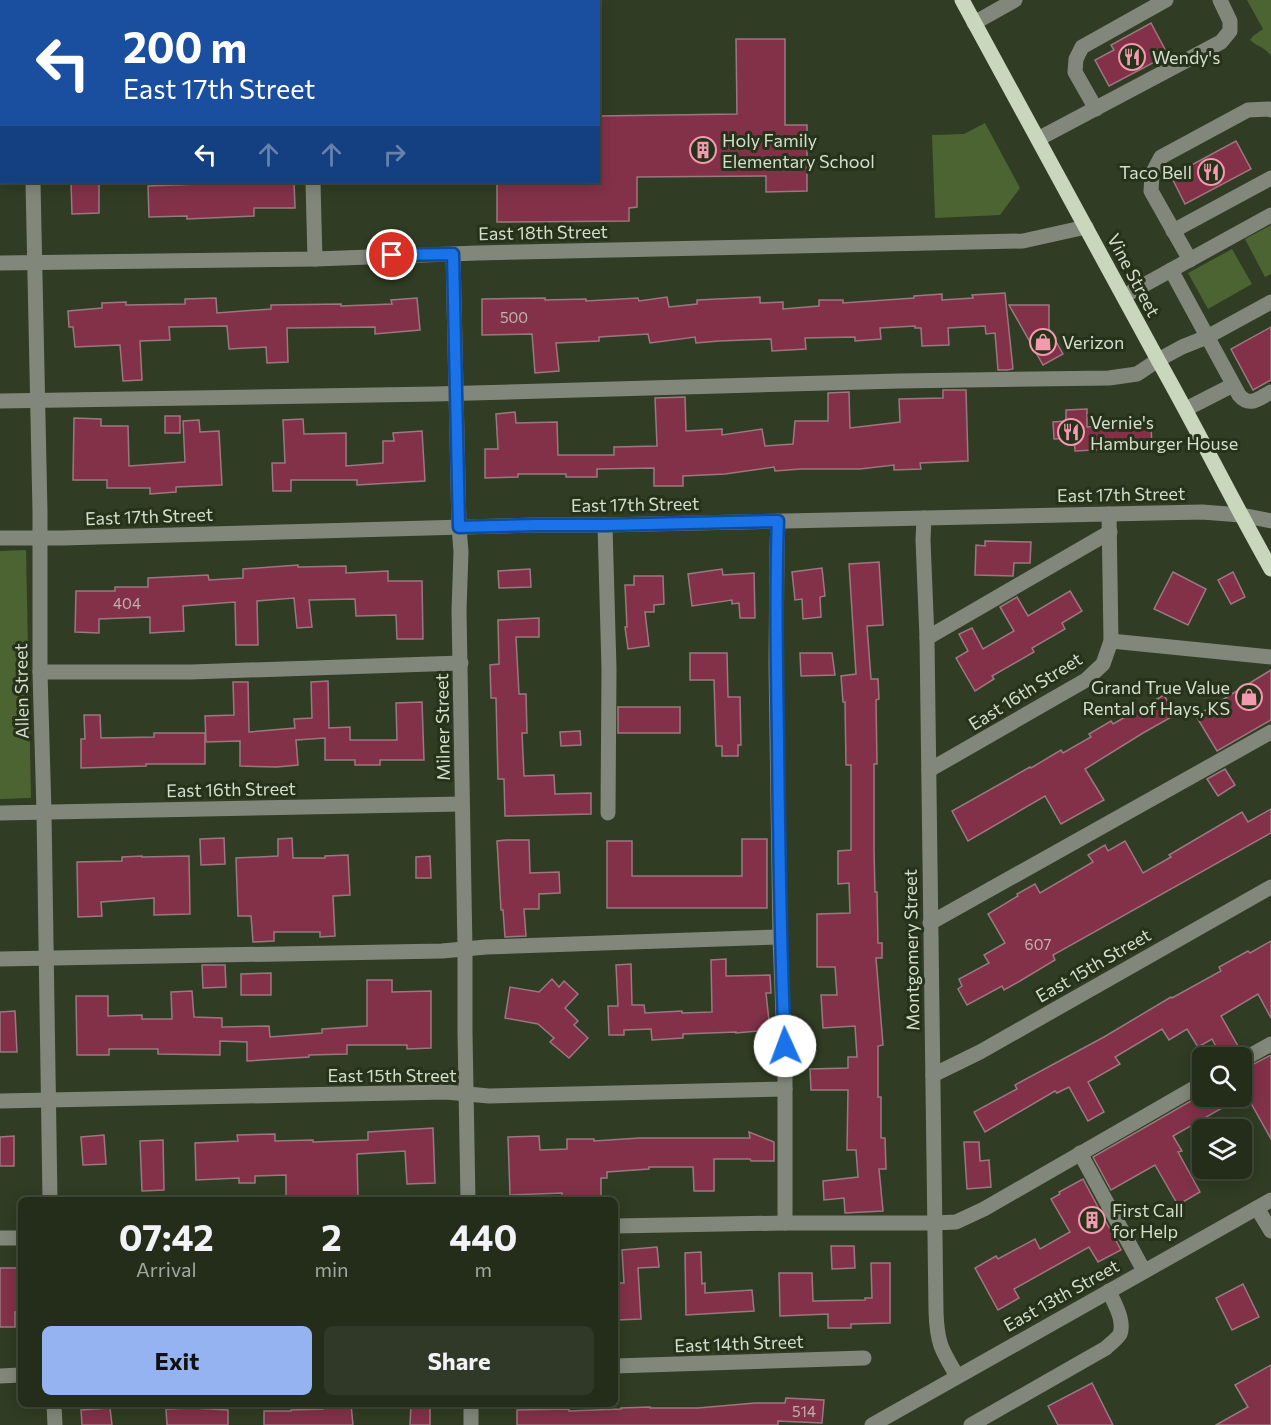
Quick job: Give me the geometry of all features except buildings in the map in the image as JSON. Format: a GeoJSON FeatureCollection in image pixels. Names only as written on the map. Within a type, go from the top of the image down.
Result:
{"type":"FeatureCollection","features":[{"type":"Feature","properties":{"kind":"main road","name":"Vine Street"},"geometry":{"type":"LineString","coordinates":[[962,0],[1271,569]]}},
{"type":"Feature","properties":{"kind":"street"},"geometry":{"type":"LineString","coordinates":[[974,23],[1015,0]]}},
{"type":"Feature","properties":{"kind":"street"},"geometry":{"type":"LineString","coordinates":[[1096,109],[1075,72],[1076,59],[1083,47],[1166,0]]}},
{"type":"Feature","properties":{"kind":"street"},"geometry":{"type":"LineString","coordinates":[[1038,139],[1221,42],[1230,31],[1230,21],[1220,0]]}},
{"type":"Feature","properties":{"kind":"street"},"geometry":{"type":"LineString","coordinates":[[1190,260],[1151,191],[1152,174],[1161,157],[1248,110],[1271,110]]}},
{"type":"Feature","properties":{"kind":"street"},"geometry":{"type":"LineString","coordinates":[[1173,231],[1271,178]]}},
{"type":"Feature","properties":{"kind":"street","name":"Allen Street"},"geometry":{"type":"LineString","coordinates":[[33,183],[50,1197]]}},
{"type":"Feature","properties":{"kind":"street"},"geometry":{"type":"LineString","coordinates":[[313,183],[315,259]]}},
{"type":"Feature","properties":{"kind":"street"},"geometry":{"type":"LineString","coordinates":[[1124,296],[1271,215]]}},
{"type":"Feature","properties":{"kind":"street","name":"East 18th Street"},"geometry":{"type":"LineString","coordinates":[[0,263],[315,259],[1023,241],[1086,227]]}},
{"type":"Feature","properties":{"kind":"street","name":"Milner Street"},"geometry":{"type":"LineString","coordinates":[[453,254],[461,552],[459,610],[468,1197]]}},
{"type":"Feature","properties":{"kind":"street"},"geometry":{"type":"LineString","coordinates":[[1171,270],[1243,400],[1254,401],[1271,392]]}},
{"type":"Feature","properties":{"kind":"street"},"geometry":{"type":"LineString","coordinates":[[0,401],[456,394],[899,381],[1109,378],[1137,374],[1182,347],[1207,337],[1271,302]]}},
{"type":"Feature","properties":{"kind":"street"},"geometry":{"type":"LineString","coordinates":[[1186,409],[1233,385]]}},
{"type":"Feature","properties":{"kind":"street","name":"East 17th Street"},"geometry":{"type":"LineString","coordinates":[[0,538],[1202,512],[1241,515],[1271,521]]}},
{"type":"Feature","properties":{"kind":"street","name":"East 16th Street"},"geometry":{"type":"LineString","coordinates":[[928,770],[1086,680],[1103,664],[1111,641],[1109,514]]}},
{"type":"Feature","properties":{"kind":"street","name":"Montgomery Street"},"geometry":{"type":"LineString","coordinates":[[924,518],[936,1335],[942,1351],[957,1376]]}},
{"type":"Feature","properties":{"kind":"street"},"geometry":{"type":"LineString","coordinates":[[778,521],[776,664],[780,937],[786,1068],[784,1223]]}},
{"type":"Feature","properties":{"kind":"street"},"geometry":{"type":"LineString","coordinates":[[605,525],[609,669],[608,813]]}},
{"type":"Feature","properties":{"kind":"street"},"geometry":{"type":"LineString","coordinates":[[927,638],[1110,532]]}},
{"type":"Feature","properties":{"kind":"street"},"geometry":{"type":"LineString","coordinates":[[1111,641],[1271,657]]}},
{"type":"Feature","properties":{"kind":"street"},"geometry":{"type":"LineString","coordinates":[[40,672],[190,672],[461,663]]}},
{"type":"Feature","properties":{"kind":"street"},"geometry":{"type":"LineString","coordinates":[[930,922],[1271,732]]}},
{"type":"Feature","properties":{"kind":"street","name":"East 16th Street"},"geometry":{"type":"LineString","coordinates":[[0,813],[462,804]]}},
{"type":"Feature","properties":{"kind":"street","name":"East 15th Street"},"geometry":{"type":"LineString","coordinates":[[933,1075],[980,1052],[1271,886]]}},
{"type":"Feature","properties":{"kind":"street"},"geometry":{"type":"LineString","coordinates":[[0,959],[442,951],[780,937]]}},
{"type":"Feature","properties":{"kind":"street"},"geometry":{"type":"LineString","coordinates":[[1252,1054],[1271,1044]]}},
{"type":"Feature","properties":{"kind":"street","name":"East 15th Street"},"geometry":{"type":"LineString","coordinates":[[0,1101],[446,1092],[489,1096],[784,1089]]}},
{"type":"Feature","properties":{"kind":"street"},"geometry":{"type":"LineString","coordinates":[[618,1226],[956,1222],[984,1209],[1192,1089]]}},
{"type":"Feature","properties":{"kind":"street"},"geometry":{"type":"LineString","coordinates":[[1080,1153],[1144,1271]]}},
{"type":"Feature","properties":{"kind":"street","name":"East 13th Street"},"geometry":{"type":"LineString","coordinates":[[872,1425],[1271,1200]]}},
{"type":"Feature","properties":{"kind":"street"},"geometry":{"type":"LineString","coordinates":[[1257,1208],[1271,1230]]}},
{"type":"Feature","properties":{"kind":"street"},"geometry":{"type":"LineString","coordinates":[[0,1238],[18,1238]]}},
{"type":"Feature","properties":{"kind":"street"},"geometry":{"type":"LineString","coordinates":[[972,1425],[1106,1348],[1119,1334],[1121,1323],[1108,1291]]}},
{"type":"Feature","properties":{"kind":"street","name":"East 14th Street"},"geometry":{"type":"LineString","coordinates":[[618,1365],[864,1358]]}},
{"type":"Feature","properties":{"kind":"street"},"geometry":{"type":"LineString","coordinates":[[0,1376],[18,1375]]}},
{"type":"Feature","properties":{"kind":"street"},"geometry":{"type":"LineString","coordinates":[[54,1407],[55,1425]]}},
{"type":"Feature","properties":{"kind":"street"},"geometry":{"type":"LineString","coordinates":[[471,1407],[471,1425]]}},
{"type":"Feature","properties":{"kind":"green space"},"geometry":{"type":"Polygon","coordinates":[[[1247,0],[1271,0],[1271,56],[1250,40],[1263,29],[1247,0]]]}},
{"type":"Feature","properties":{"kind":"green space"},"geometry":{"type":"Polygon","coordinates":[[[985,123],[1020,188],[1000,215],[935,218],[932,135],[964,134],[985,123]]]}},
{"type":"Feature","properties":{"kind":"green space"},"geometry":{"type":"Polygon","coordinates":[[[1271,225],[1271,274],[1265,277],[1245,239],[1271,225]]]}},
{"type":"Feature","properties":{"kind":"green space"},"geometry":{"type":"Polygon","coordinates":[[[1232,249],[1252,284],[1208,309],[1188,273],[1232,249]]]}},
{"type":"Feature","properties":{"kind":"green space"},"geometry":{"type":"Polygon","coordinates":[[[26,550],[31,798],[0,799],[0,551],[26,550]]]}},
{"type":"Feature","properties":{"kind":"place","name":"Wendy's"},"geometry":{"type":"Point","coordinates":[1132,57]}},
{"type":"Feature","properties":{"kind":"place","name":"Holy Family Elementary School"},"geometry":{"type":"Point","coordinates":[703,150]}},
{"type":"Feature","properties":{"kind":"place","name":"Taco Bell"},"geometry":{"type":"Point","coordinates":[1211,172]}},
{"type":"Feature","properties":{"kind":"place","name":"Verizon"},"geometry":{"type":"Point","coordinates":[1043,342]}},
{"type":"Feature","properties":{"kind":"place","name":"Vernie's Hamburger House"},"geometry":{"type":"Point","coordinates":[1071,432]}},
{"type":"Feature","properties":{"kind":"place","name":"Grand True Value Rental of Hays, KS"},"geometry":{"type":"Point","coordinates":[1249,697]}},
{"type":"Feature","properties":{"kind":"place","name":"First Call for Help"},"geometry":{"type":"Point","coordinates":[1092,1220]}},
{"type":"Feature","properties":{"kind":"route"},"geometry":{"type":"LineString","coordinates":[[392,255],[453,254],[459,527],[778,521],[777,688],[780,937],[785,1046]]}}]}
